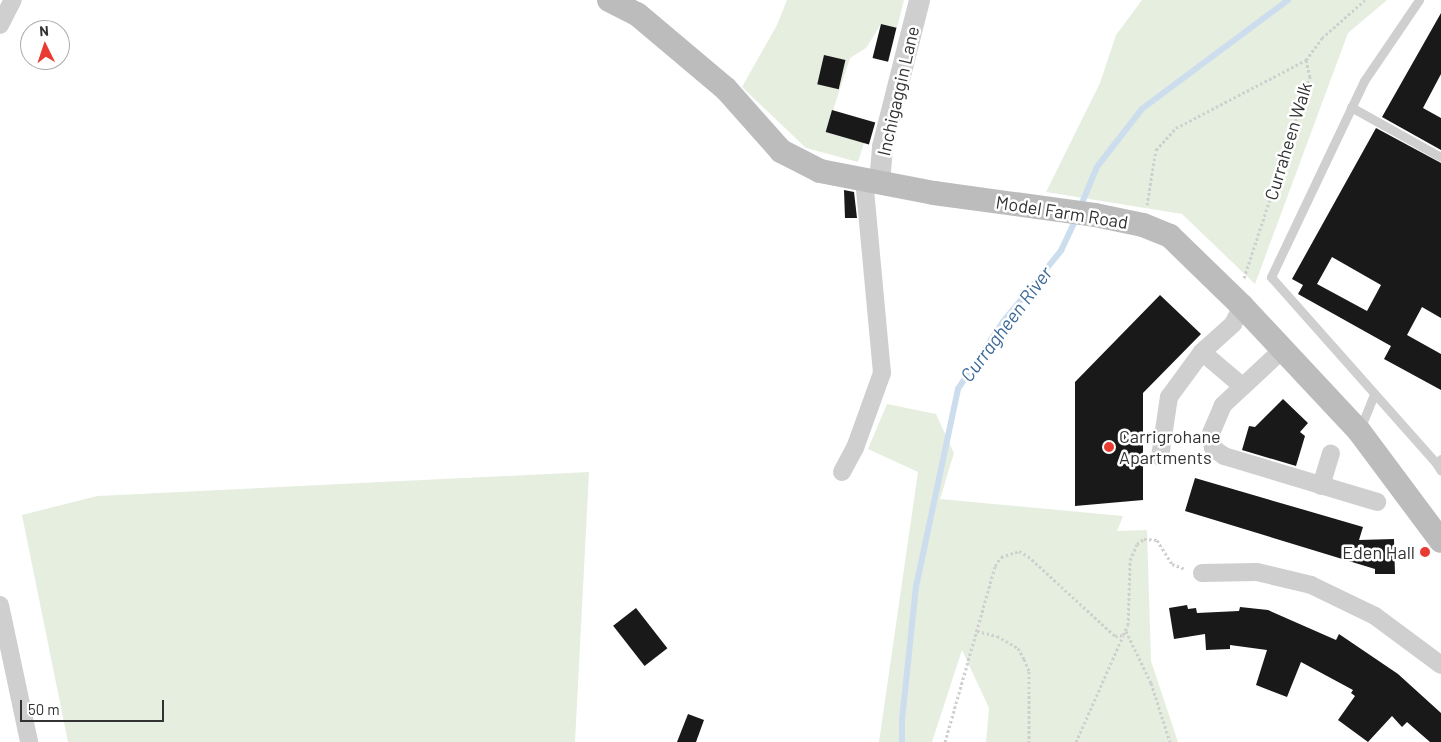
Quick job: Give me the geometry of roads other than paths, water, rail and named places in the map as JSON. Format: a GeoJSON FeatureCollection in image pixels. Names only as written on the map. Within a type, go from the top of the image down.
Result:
{"type":"FeatureCollection","features":[{"type":"Feature","properties":{"kind":"main road","name":"Model Farm Road"},"geometry":{"type":"LineString","coordinates":[[609,0],[637,14],[726,88],[781,151],[820,170],[934,193],[1095,215],[1143,225],[1176,241],[1240,304],[1359,431],[1441,541]]}},
{"type":"Feature","properties":{"kind":"street"},"geometry":{"type":"LineString","coordinates":[[0,25],[13,0]]}},
{"type":"Feature","properties":{"kind":"street","name":"Inchigaggin Lane"},"geometry":{"type":"LineString","coordinates":[[872,181],[919,0]]}},
{"type":"Feature","properties":{"kind":"street"},"geometry":{"type":"LineString","coordinates":[[842,472],[856,448],[882,373],[872,181]]}},
{"type":"Feature","properties":{"kind":"street"},"geometry":{"type":"LineString","coordinates":[[1160,457],[1169,397],[1202,352],[1233,324],[1240,304]]}},
{"type":"Feature","properties":{"kind":"street"},"geometry":{"type":"LineString","coordinates":[[1282,350],[1223,404],[1210,438],[1213,448],[1224,456],[1377,502]]}},
{"type":"Feature","properties":{"kind":"street"},"geometry":{"type":"LineString","coordinates":[[1202,352],[1242,386]]}},
{"type":"Feature","properties":{"kind":"street"},"geometry":{"type":"LineString","coordinates":[[1321,486],[1331,454]]}},
{"type":"Feature","properties":{"kind":"street"},"geometry":{"type":"LineString","coordinates":[[1202,573],[1257,572],[1311,585],[1375,616],[1441,665]]}},
{"type":"Feature","properties":{"kind":"street"},"geometry":{"type":"LineString","coordinates":[[0,605],[27,741]]}},
{"type":"Feature","properties":{"kind":"lane"},"geometry":{"type":"LineString","coordinates":[[1419,0],[1364,81],[1271,278],[1374,395],[1439,464]]}},
{"type":"Feature","properties":{"kind":"lane"},"geometry":{"type":"LineString","coordinates":[[1351,107],[1441,158]]}},
{"type":"Feature","properties":{"kind":"lane"},"geometry":{"type":"LineString","coordinates":[[1359,431],[1374,395]]}},
{"type":"Feature","properties":{"kind":"waterway","name":"Curragheen River"},"geometry":{"type":"LineString","coordinates":[[1080,208],[1097,167],[1142,109],[1288,0]]}},
{"type":"Feature","properties":{"kind":"waterway","name":"Curragheen River"},"geometry":{"type":"LineString","coordinates":[[902,742],[902,720],[916,587],[958,389],[1003,322],[1061,251],[1077,217]]}},
{"type":"Feature","properties":{"kind":"place","name":"Carrigrohane Apartments"},"geometry":{"type":"Point","coordinates":[1109,447]}},
{"type":"Feature","properties":{"kind":"place","name":"Eden Hall"},"geometry":{"type":"Point","coordinates":[1425,552]}}]}
